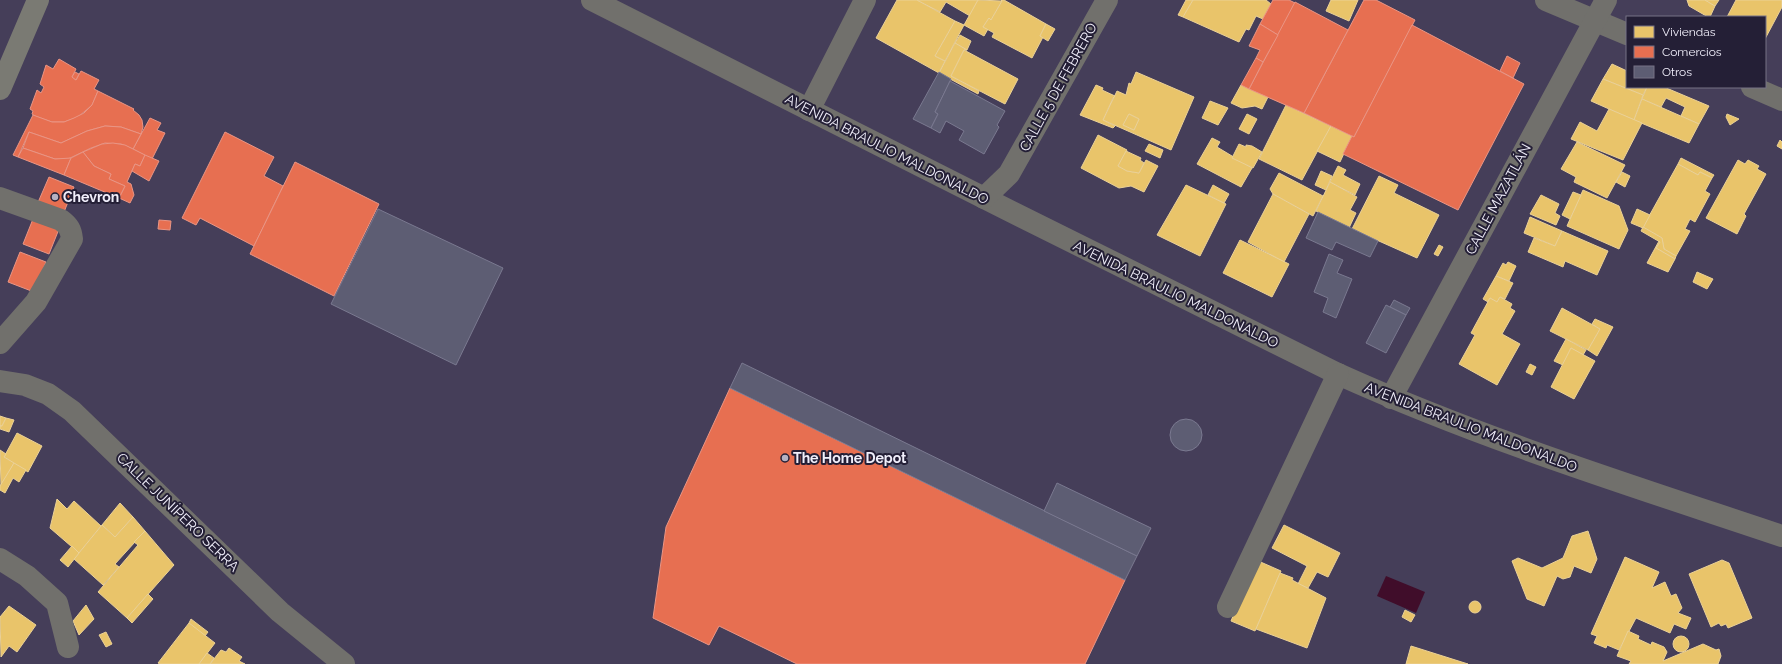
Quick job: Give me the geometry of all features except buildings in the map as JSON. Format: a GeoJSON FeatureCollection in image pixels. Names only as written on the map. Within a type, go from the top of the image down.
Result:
{"type":"FeatureCollection","features":[{"type":"Feature","properties":{"kind":"main road"},"geometry":{"type":"LineString","coordinates":[[0,89],[38,0]]}},
{"type":"Feature","properties":{"kind":"street"},"geometry":{"type":"LineString","coordinates":[[810,110],[865,0]]}},
{"type":"Feature","properties":{"kind":"street","name":"CALLE 5 DE FEBRERO"},"geometry":{"type":"LineString","coordinates":[[984,198],[1009,174],[1107,0]]}},
{"type":"Feature","properties":{"kind":"street"},"geometry":{"type":"LineString","coordinates":[[1546,0],[1626,34]]}},
{"type":"Feature","properties":{"kind":"street","name":"CALLE MAZATLÁN"},"geometry":{"type":"LineString","coordinates":[[1391,398],[1606,0]]}},
{"type":"Feature","properties":{"kind":"street","name":"AVENIDA BRAULIO MALDONALDO"},"geometry":{"type":"LineString","coordinates":[[602,2],[984,198],[1338,374],[1391,398],[1552,460],[1782,536]]}},
{"type":"Feature","properties":{"kind":"street"},"geometry":{"type":"LineString","coordinates":[[1754,88],[1782,100]]}},
{"type":"Feature","properties":{"kind":"street"},"geometry":{"type":"LineString","coordinates":[[1009,174],[1010,211]]}},
{"type":"Feature","properties":{"kind":"street"},"geometry":{"type":"LineString","coordinates":[[0,198],[61,220],[71,231],[72,240],[36,302],[0,343]]}},
{"type":"Feature","properties":{"kind":"street"},"geometry":{"type":"LineString","coordinates":[[1228,607],[1338,374]]}},
{"type":"Feature","properties":{"kind":"street","name":"CALLE JUNÍPERO SERRA"},"geometry":{"type":"LineString","coordinates":[[0,381],[25,384],[48,394],[72,410],[280,612],[344,664]]}},
{"type":"Feature","properties":{"kind":"street"},"geometry":{"type":"LineString","coordinates":[[0,559],[27,576],[57,603],[68,647]]}},
{"type":"Feature","properties":{"kind":"shaded area"},"geometry":{"type":"Polygon","coordinates":[[[1386,576],[1425,592],[1416,613],[1377,596],[1386,576]]]}},
{"type":"Feature","properties":{"kind":"place","name":"Chevron"},"geometry":{"type":"Point","coordinates":[55,197]}},
{"type":"Feature","properties":{"kind":"place","name":"The Home Depot"},"geometry":{"type":"Point","coordinates":[785,458]}}]}
